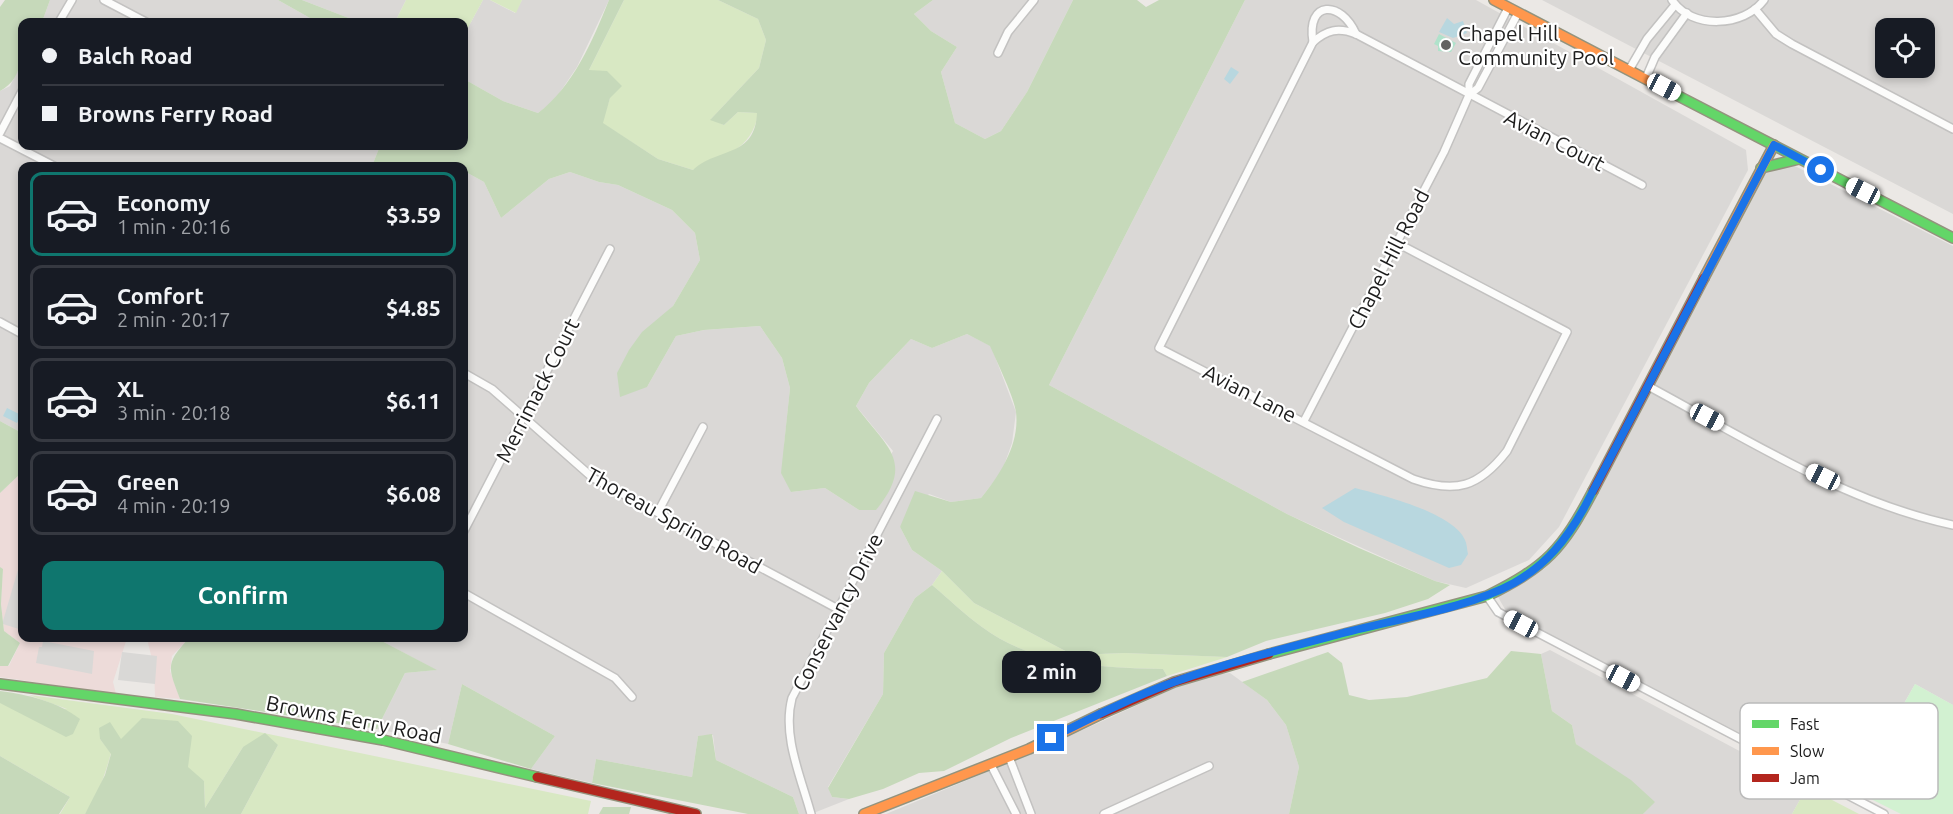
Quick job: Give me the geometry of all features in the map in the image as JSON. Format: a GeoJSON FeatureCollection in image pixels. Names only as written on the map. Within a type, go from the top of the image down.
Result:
{"type":"FeatureCollection","features":[{"type":"Feature","properties":{"kind":"street"},"geometry":{"type":"LineString","coordinates":[[62,18],[72,0]]}},
{"type":"Feature","properties":{"kind":"street"},"geometry":{"type":"LineString","coordinates":[[104,0],[138,18]]}},
{"type":"Feature","properties":{"kind":"street"},"geometry":{"type":"LineString","coordinates":[[999,53],[1008,32],[1034,0]]}},
{"type":"Feature","properties":{"kind":"street"},"geometry":{"type":"LineString","coordinates":[[1494,0],[1953,238]]}},
{"type":"Feature","properties":{"kind":"street"},"geometry":{"type":"LineString","coordinates":[[1629,69],[1674,2],[1687,14],[1705,20],[1727,21],[1746,15],[1764,0]]}},
{"type":"Feature","properties":{"kind":"street"},"geometry":{"type":"LineString","coordinates":[[1333,1],[1321,4],[1314,12],[1311,25],[1313,42],[1333,30],[1343,29],[1469,95]]}},
{"type":"Feature","properties":{"kind":"street"},"geometry":{"type":"LineString","coordinates":[[1343,4],[1350,14],[1356,34]]}},
{"type":"Feature","properties":{"kind":"street","name":"Chapel Hill Road"},"geometry":{"type":"LineString","coordinates":[[1469,95],[1468,84],[1508,8]]}},
{"type":"Feature","properties":{"kind":"street"},"geometry":{"type":"LineString","coordinates":[[1755,9],[1776,34],[1792,44],[1953,129]]}},
{"type":"Feature","properties":{"kind":"street","name":"Chapel Hill Road"},"geometry":{"type":"LineString","coordinates":[[1304,421],[1444,152],[1469,95],[1478,88],[1518,13]]}},
{"type":"Feature","properties":{"kind":"street"},"geometry":{"type":"LineString","coordinates":[[1646,78],[1659,50],[1687,14]]}},
{"type":"Feature","properties":{"kind":"street","name":"Avian Lane"},"geometry":{"type":"LineString","coordinates":[[1313,42],[1159,348],[1413,478],[1444,488],[1458,487],[1479,480],[1495,467],[1507,451],[1562,346],[1567,332],[1396,243]]}},
{"type":"Feature","properties":{"kind":"street","name":"Avian Court"},"geometry":{"type":"LineString","coordinates":[[1469,95],[1642,185]]}},
{"type":"Feature","properties":{"kind":"street"},"geometry":{"type":"LineString","coordinates":[[18,99],[0,135],[18,145]]}},
{"type":"Feature","properties":{"kind":"street"},"geometry":{"type":"LineString","coordinates":[[864,814],[991,765],[1114,707],[1174,682],[1336,634],[1486,596],[1515,582],[1550,558],[1566,539],[1774,145]]}},
{"type":"Feature","properties":{"kind":"street"},"geometry":{"type":"LineString","coordinates":[[26,150],[47,162]]}},
{"type":"Feature","properties":{"kind":"street"},"geometry":{"type":"LineString","coordinates":[[1761,168],[1799,159]]}},
{"type":"Feature","properties":{"kind":"street","name":"Merrimack Court"},"geometry":{"type":"LineString","coordinates":[[468,523],[610,249]]}},
{"type":"Feature","properties":{"kind":"street"},"geometry":{"type":"LineString","coordinates":[[0,322],[18,332]]}},
{"type":"Feature","properties":{"kind":"street","name":"Thoreau Spring Road"},"geometry":{"type":"LineString","coordinates":[[468,375],[492,389],[585,472],[838,609]]}},
{"type":"Feature","properties":{"kind":"street"},"geometry":{"type":"LineString","coordinates":[[1648,386],[1785,459],[1880,505],[1953,525]]}},
{"type":"Feature","properties":{"kind":"street","name":"Conservancy Drive"},"geometry":{"type":"LineString","coordinates":[[811,814],[789,733],[788,715],[792,698],[937,419]]}},
{"type":"Feature","properties":{"kind":"street"},"geometry":{"type":"LineString","coordinates":[[658,512],[704,428]]}},
{"type":"Feature","properties":{"kind":"street"},"geometry":{"type":"LineString","coordinates":[[1486,596],[1498,612],[1740,739]]}},
{"type":"Feature","properties":{"kind":"street"},"geometry":{"type":"LineString","coordinates":[[468,597],[615,678],[632,697]]}},
{"type":"Feature","properties":{"kind":"street","name":"Browns Ferry Road"},"geometry":{"type":"LineString","coordinates":[[0,684],[236,714],[383,740],[696,814]]}},
{"type":"Feature","properties":{"kind":"street"},"geometry":{"type":"LineString","coordinates":[[1009,757],[1031,814]]}},
{"type":"Feature","properties":{"kind":"street"},"geometry":{"type":"LineString","coordinates":[[991,765],[1016,814]]}},
{"type":"Feature","properties":{"kind":"street"},"geometry":{"type":"LineString","coordinates":[[1104,814],[1209,766]]}},
{"type":"Feature","properties":{"kind":"street"},"geometry":{"type":"LineString","coordinates":[[1855,799],[1884,814]]}},
{"type":"Feature","properties":{"kind":"shaded area"},"geometry":{"type":"Polygon","coordinates":[[[50,0],[278,0],[310,18],[43,18],[50,0]]]}},
{"type":"Feature","properties":{"kind":"shaded area"},"geometry":{"type":"Polygon","coordinates":[[[302,0],[406,0],[397,18],[349,18],[302,0]]]}},
{"type":"Feature","properties":{"kind":"shaded area"},"geometry":{"type":"Polygon","coordinates":[[[483,0],[490,0],[515,13],[522,0],[609,0],[577,67],[554,101],[538,113],[503,101],[468,81],[468,28],[483,0]]]}},
{"type":"Feature","properties":{"kind":"shaded area"},"geometry":{"type":"Polygon","coordinates":[[[933,0],[1073,0],[1027,92],[1001,131],[985,139],[955,123],[941,72],[957,47],[931,31],[914,14],[933,0]]]}},
{"type":"Feature","properties":{"kind":"shaded area"},"geometry":{"type":"Polygon","coordinates":[[[1245,0],[1476,0],[1746,150],[1748,170],[1559,527],[1529,560],[1466,588],[1435,581],[1287,514],[1049,385],[1245,0]]]}},
{"type":"Feature","properties":{"kind":"shaded area"},"geometry":{"type":"Polygon","coordinates":[[[1542,0],[1953,0],[1953,214],[1542,0]]]}},
{"type":"Feature","properties":{"kind":"shaded area"},"geometry":{"type":"Polygon","coordinates":[[[18,70],[18,150],[378,150],[374,162],[18,162],[18,431],[0,421],[0,91],[10,86],[18,70]]]}},
{"type":"Feature","properties":{"kind":"shaded area"},"geometry":{"type":"Polygon","coordinates":[[[1791,164],[1953,246],[1953,705],[1915,684],[1904,703],[1740,703],[1740,735],[1506,611],[1498,597],[1544,569],[1567,545],[1584,520],[1765,172],[1791,164]]]}},
{"type":"Feature","properties":{"kind":"shaded area"},"geometry":{"type":"Polygon","coordinates":[[[570,172],[599,182],[618,185],[672,210],[695,233],[700,260],[673,306],[664,315],[647,387],[676,336],[704,330],[760,326],[782,358],[790,388],[784,446],[791,492],[825,488],[859,510],[893,451],[856,406],[869,383],[911,339],[932,348],[967,334],[991,346],[1016,412],[1012,443],[1002,471],[981,498],[951,502],[929,494],[900,527],[912,550],[942,571],[932,585],[915,598],[884,653],[883,694],[828,787],[832,797],[849,799],[811,814],[799,814],[793,797],[716,760],[713,735],[698,736],[692,777],[596,759],[592,783],[531,769],[555,736],[462,684],[448,744],[377,729],[405,673],[436,670],[384,642],[468,642],[468,173],[484,182],[501,218],[549,179],[570,172]]]}},
{"type":"Feature","properties":{"kind":"shaded area"},"geometry":{"type":"Polygon","coordinates":[[[18,476],[18,642],[4,631],[1,604],[3,569],[0,567],[0,493],[18,476]]]}},
{"type":"Feature","properties":{"kind":"shaded area"},"geometry":{"type":"Polygon","coordinates":[[[18,570],[18,629],[3,624],[18,570]]]}},
{"type":"Feature","properties":{"kind":"shaded area"},"geometry":{"type":"Polygon","coordinates":[[[43,642],[48,642],[94,651],[92,674],[36,663],[39,647],[42,647],[43,642]]]}},
{"type":"Feature","properties":{"kind":"shaded area"},"geometry":{"type":"Polygon","coordinates":[[[126,642],[113,682],[116,694],[0,677],[0,666],[9,666],[20,643],[126,642]]]}},
{"type":"Feature","properties":{"kind":"shaded area"},"geometry":{"type":"Polygon","coordinates":[[[185,642],[172,656],[170,671],[180,699],[155,697],[154,667],[148,643],[185,642]]]}},
{"type":"Feature","properties":{"kind":"shaded area"},"geometry":{"type":"Polygon","coordinates":[[[1550,650],[1740,751],[1740,799],[1800,799],[1792,814],[1643,814],[1654,802],[1576,744],[1572,725],[1552,711],[1541,654],[1550,650]]]}},
{"type":"Feature","properties":{"kind":"shaded area"},"geometry":{"type":"Polygon","coordinates":[[[122,652],[157,656],[155,684],[118,680],[122,652]]]}},
{"type":"Feature","properties":{"kind":"shaded area"},"geometry":{"type":"Polygon","coordinates":[[[1230,673],[1267,700],[1286,725],[1299,767],[1289,814],[886,814],[1030,754],[1177,687],[1212,675],[1230,673]]]}},
{"type":"Feature","properties":{"kind":"green space"},"geometry":{"type":"Polygon","coordinates":[[[5,0],[50,0],[43,18],[18,18],[18,70],[8,85],[0,91],[0,7],[5,0]]]}},
{"type":"Feature","properties":{"kind":"green space"},"geometry":{"type":"Polygon","coordinates":[[[278,0],[302,0],[349,18],[310,18],[278,0]]]}},
{"type":"Feature","properties":{"kind":"green space"},"geometry":{"type":"Polygon","coordinates":[[[406,0],[483,0],[468,28],[468,18],[397,18],[406,0]]]}},
{"type":"Feature","properties":{"kind":"green space"},"geometry":{"type":"Polygon","coordinates":[[[490,0],[522,0],[516,13],[490,0]]]}},
{"type":"Feature","properties":{"kind":"green space"},"geometry":{"type":"Polygon","coordinates":[[[609,0],[624,0],[589,70],[607,71],[622,86],[610,98],[603,123],[658,159],[693,170],[742,145],[750,138],[755,127],[757,113],[738,112],[724,125],[710,120],[759,68],[766,40],[758,19],[718,0],[933,0],[914,14],[931,31],[957,47],[941,72],[955,123],[985,139],[1001,131],[1027,92],[1073,0],[1137,0],[1146,7],[1159,0],[1245,0],[1049,385],[1287,514],[1359,548],[1435,581],[1450,585],[1428,599],[1385,613],[1266,641],[1227,657],[1125,653],[1073,655],[974,603],[942,571],[912,550],[900,527],[915,491],[951,502],[981,498],[1007,458],[1015,436],[1016,412],[1009,389],[990,346],[967,334],[932,348],[911,339],[869,383],[856,406],[886,444],[895,466],[894,479],[888,493],[876,510],[859,510],[825,488],[791,492],[781,473],[790,388],[782,358],[760,326],[704,330],[676,336],[647,387],[620,397],[617,373],[629,350],[642,332],[673,306],[700,260],[695,233],[672,210],[618,185],[599,182],[570,172],[549,179],[501,218],[484,182],[468,173],[468,162],[374,162],[378,150],[468,150],[468,81],[503,101],[538,113],[562,90],[572,76],[596,31],[609,0]]]}},
{"type":"Feature","properties":{"kind":"green space"},"geometry":{"type":"Polygon","coordinates":[[[624,0],[718,0],[758,19],[766,40],[759,68],[711,119],[724,125],[738,112],[758,113],[755,126],[743,144],[693,170],[658,159],[602,123],[610,98],[589,70],[624,0]]]}},
{"type":"Feature","properties":{"kind":"green space","name":"Chapel Hill Community Pool"},"geometry":{"type":"Polygon","coordinates":[[[1439,34],[1456,43],[1451,52],[1438,51],[1438,46],[1434,44],[1439,34]]]}},
{"type":"Feature","properties":{"kind":"green space"},"geometry":{"type":"Polygon","coordinates":[[[0,421],[18,431],[18,476],[0,493],[0,421]]]}},
{"type":"Feature","properties":{"kind":"green space"},"geometry":{"type":"Polygon","coordinates":[[[0,567],[3,569],[1,604],[4,631],[20,643],[8,666],[0,666],[0,567]]]}},
{"type":"Feature","properties":{"kind":"green space"},"geometry":{"type":"Polygon","coordinates":[[[942,571],[974,603],[1073,655],[1125,653],[1227,657],[1167,676],[1163,669],[1092,665],[1046,657],[1002,640],[969,617],[932,585],[942,571]]]}},
{"type":"Feature","properties":{"kind":"green space"},"geometry":{"type":"Polygon","coordinates":[[[932,585],[982,627],[1024,650],[1069,662],[1163,669],[1167,676],[1011,738],[944,771],[919,773],[883,789],[849,799],[832,797],[828,788],[883,694],[884,653],[915,598],[932,585]]]}},
{"type":"Feature","properties":{"kind":"green space"},"geometry":{"type":"Polygon","coordinates":[[[186,642],[384,642],[437,670],[405,673],[377,729],[180,699],[171,672],[172,660],[186,642]]]}},
{"type":"Feature","properties":{"kind":"green space"},"geometry":{"type":"Polygon","coordinates":[[[1511,651],[1541,654],[1552,711],[1572,725],[1576,744],[1631,780],[1655,802],[1643,814],[1289,814],[1299,767],[1286,725],[1267,700],[1242,682],[1328,652],[1342,663],[1349,695],[1369,700],[1407,697],[1487,678],[1511,651]]]}},
{"type":"Feature","properties":{"kind":"green space"},"geometry":{"type":"Polygon","coordinates":[[[462,684],[555,736],[531,769],[448,744],[462,684]]]}},
{"type":"Feature","properties":{"kind":"green space"},"geometry":{"type":"Polygon","coordinates":[[[1915,684],[1953,705],[1953,814],[1901,814],[1871,799],[1938,799],[1938,703],[1904,703],[1915,684]]]}},
{"type":"Feature","properties":{"kind":"green space"},"geometry":{"type":"Polygon","coordinates":[[[0,691],[42,700],[80,719],[73,734],[66,737],[0,703],[0,691]]]}},
{"type":"Feature","properties":{"kind":"green space"},"geometry":{"type":"Polygon","coordinates":[[[29,695],[172,714],[591,801],[588,814],[241,814],[278,745],[243,747],[205,808],[204,781],[121,739],[100,739],[111,753],[94,800],[85,814],[60,814],[70,797],[0,756],[0,703],[67,709],[29,695]]]}},
{"type":"Feature","properties":{"kind":"green space"},"geometry":{"type":"Polygon","coordinates":[[[142,718],[178,721],[192,736],[188,767],[204,781],[205,808],[243,747],[265,733],[278,745],[241,814],[85,814],[105,775],[111,754],[100,739],[99,728],[110,722],[121,739],[142,718]]]}},
{"type":"Feature","properties":{"kind":"green space"},"geometry":{"type":"Polygon","coordinates":[[[712,734],[716,760],[793,797],[799,814],[748,814],[592,783],[596,759],[692,777],[698,736],[712,734]]]}},
{"type":"Feature","properties":{"kind":"green space"},"geometry":{"type":"Polygon","coordinates":[[[0,756],[70,797],[59,814],[0,814],[0,756]]]}},
{"type":"Feature","properties":{"kind":"green space"},"geometry":{"type":"Polygon","coordinates":[[[1800,799],[1830,799],[1859,814],[1792,814],[1800,799]]]}},
{"type":"Feature","properties":{"kind":"green space"},"geometry":{"type":"Polygon","coordinates":[[[603,807],[631,807],[629,814],[599,814],[603,807]]]}},
{"type":"Feature","properties":{"kind":"water"},"geometry":{"type":"Polygon","coordinates":[[[1447,18],[1454,24],[1463,21],[1467,33],[1453,38],[1439,32],[1447,18]]]}},
{"type":"Feature","properties":{"kind":"water"},"geometry":{"type":"Polygon","coordinates":[[[1231,67],[1239,72],[1230,84],[1224,79],[1231,67]]]}},
{"type":"Feature","properties":{"kind":"water"},"geometry":{"type":"Polygon","coordinates":[[[7,408],[18,414],[18,421],[17,423],[3,416],[7,408]]]}},
{"type":"Feature","properties":{"kind":"water"},"geometry":{"type":"Polygon","coordinates":[[[1355,488],[1416,506],[1447,521],[1458,530],[1466,542],[1468,554],[1461,565],[1449,568],[1344,522],[1322,508],[1355,488]]]}},
{"type":"Feature","properties":{"kind":"traffic: fast"},"geometry":{"type":"LineString","coordinates":[[1659,86],[1953,238]]}},
{"type":"Feature","properties":{"kind":"traffic: fast"},"geometry":{"type":"LineString","coordinates":[[1761,168],[1799,159]]}},
{"type":"Feature","properties":{"kind":"traffic: fast"},"geometry":{"type":"LineString","coordinates":[[1269,654],[1487,596],[1525,575],[1551,554],[1572,528],[1593,491]]}},
{"type":"Feature","properties":{"kind":"traffic: fast"},"geometry":{"type":"LineString","coordinates":[[0,684],[236,714],[383,740],[537,777]]}},
{"type":"Feature","properties":{"kind":"traffic: slow"},"geometry":{"type":"LineString","coordinates":[[1494,0],[1659,86]]}},
{"type":"Feature","properties":{"kind":"traffic: slow"},"geometry":{"type":"LineString","coordinates":[[1704,278],[1774,145]]}},
{"type":"Feature","properties":{"kind":"traffic: slow"},"geometry":{"type":"LineString","coordinates":[[864,814],[1029,749],[1101,714]]}},
{"type":"Feature","properties":{"kind":"traffic: jam"},"geometry":{"type":"LineString","coordinates":[[1593,491],[1704,278]]}},
{"type":"Feature","properties":{"kind":"traffic: jam"},"geometry":{"type":"LineString","coordinates":[[1101,714],[1174,682],[1269,654]]}},
{"type":"Feature","properties":{"kind":"traffic: jam"},"geometry":{"type":"LineString","coordinates":[[537,777],[696,814]]}},
{"type":"Feature","properties":{"kind":"place","name":"Chapel Hill Community Pool"},"geometry":{"type":"Point","coordinates":[1446,45]}},
{"type":"Feature","properties":{"kind":"route"},"geometry":{"type":"LineString","coordinates":[[1051,738],[1114,707],[1174,682],[1336,634],[1486,596],[1515,582],[1550,558],[1566,539],[1584,508],[1774,145],[1821,170]]}}]}
